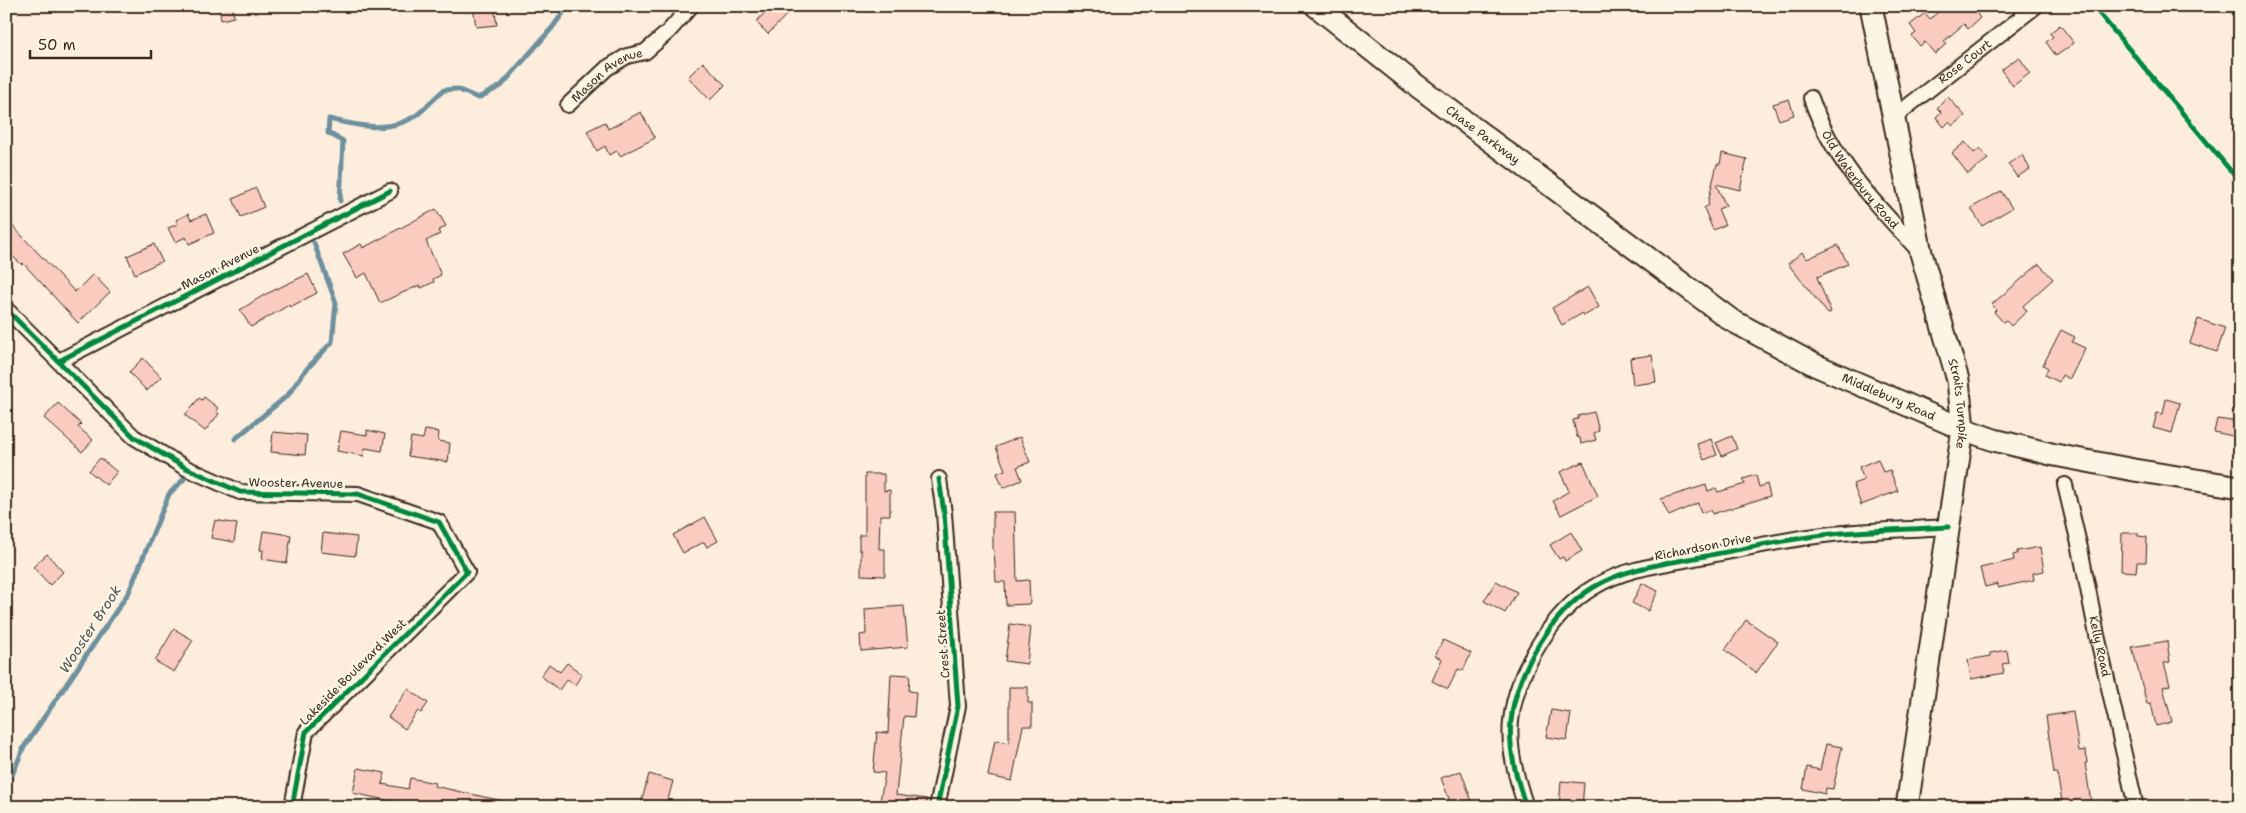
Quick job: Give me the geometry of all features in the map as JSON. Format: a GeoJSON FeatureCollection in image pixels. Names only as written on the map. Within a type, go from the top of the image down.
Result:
{"type":"FeatureCollection","features":[{"type":"Feature","properties":{"kind":"main road","name":"Chase Parkway"},"geometry":{"type":"LineString","coordinates":[[1316,6],[1412,82],[1652,261]]}},
{"type":"Feature","properties":{"kind":"main road","name":"Straits Turnpike"},"geometry":{"type":"LineString","coordinates":[[1871,6],[1920,253],[1958,380],[1963,429],[1907,807]]}},
{"type":"Feature","properties":{"kind":"main road","name":"Middlebury Road"},"geometry":{"type":"LineString","coordinates":[[1652,261],[1731,320],[1815,365],[1963,429],[1994,440],[2055,455],[2240,487]]}},
{"type":"Feature","properties":{"kind":"street","name":"Mason Avenue"},"geometry":{"type":"LineString","coordinates":[[568,105],[607,68],[627,56],[645,52],[678,22],[690,6]]}},
{"type":"Feature","properties":{"kind":"street","name":"Rose Court"},"geometry":{"type":"LineString","coordinates":[[1894,117],[2036,6]]}},
{"type":"Feature","properties":{"kind":"street","name":"Old Waterbury Road"},"geometry":{"type":"LineString","coordinates":[[1811,98],[1820,125],[1841,159],[1877,206],[1920,253]]}},
{"type":"Feature","properties":{"kind":"street","name":"Mason Avenue"},"geometry":{"type":"LineString","coordinates":[[59,361],[390,191]]}},
{"type":"Feature","properties":{"kind":"street","name":"Wooster Avenue"},"geometry":{"type":"LineString","coordinates":[[6,309],[134,438],[186,468],[240,492],[358,494],[439,522],[467,572]]}},
{"type":"Feature","properties":{"kind":"street","name":"Crest Street"},"geometry":{"type":"LineString","coordinates":[[937,807],[958,706],[944,513],[939,478]]}},
{"type":"Feature","properties":{"kind":"street","name":"Kelly Road"},"geometry":{"type":"LineString","coordinates":[[2065,484],[2136,807]]}},
{"type":"Feature","properties":{"kind":"street","name":"Richardson Drive"},"geometry":{"type":"LineString","coordinates":[[1526,807],[1511,749],[1511,722],[1517,692],[1542,640],[1556,620],[1577,599],[1594,587],[1616,576],[1663,564],[1816,536],[1948,527]]}},
{"type":"Feature","properties":{"kind":"street","name":"Lakeside Boulevard West"},"geometry":{"type":"LineString","coordinates":[[292,807],[306,732],[467,572]]}},
{"type":"Feature","properties":{"kind":"building"},"geometry":{"type":"Polygon","coordinates":[[[219,6],[232,6],[234,17],[221,20],[219,6]]]}},
{"type":"Feature","properties":{"kind":"building"},"geometry":{"type":"Polygon","coordinates":[[[473,6],[494,6],[497,25],[476,27],[473,6]]]}},
{"type":"Feature","properties":{"kind":"building"},"geometry":{"type":"Polygon","coordinates":[[[771,6],[795,6],[768,34],[756,22],[771,6]]]}},
{"type":"Feature","properties":{"kind":"building"},"geometry":{"type":"Polygon","coordinates":[[[1945,6],[1985,6],[1977,14],[1980,18],[1968,29],[1964,24],[1944,41],[1946,44],[1935,54],[1925,42],[1920,46],[1912,36],[1916,33],[1910,25],[1925,13],[1930,19],[1945,6]]]}},
{"type":"Feature","properties":{"kind":"building"},"geometry":{"type":"Polygon","coordinates":[[[2060,25],[2074,43],[2056,56],[2046,42],[2053,37],[2050,33],[2060,25]]]}},
{"type":"Feature","properties":{"kind":"building"},"geometry":{"type":"Polygon","coordinates":[[[2019,57],[2030,73],[2013,86],[2001,70],[2019,57]]]}},
{"type":"Feature","properties":{"kind":"building"},"geometry":{"type":"Polygon","coordinates":[[[703,62],[725,85],[710,100],[688,77],[703,62]]]}},
{"type":"Feature","properties":{"kind":"building"},"geometry":{"type":"Polygon","coordinates":[[[1948,97],[1965,116],[1953,126],[1949,122],[1944,127],[1936,117],[1941,112],[1937,108],[1948,97]]]}},
{"type":"Feature","properties":{"kind":"building"},"geometry":{"type":"Polygon","coordinates":[[[1789,99],[1794,115],[1779,120],[1773,104],[1789,99]]]}},
{"type":"Feature","properties":{"kind":"building"},"geometry":{"type":"Polygon","coordinates":[[[641,112],[655,138],[620,156],[617,151],[609,155],[605,146],[597,151],[587,131],[605,122],[608,129],[641,112]]]}},
{"type":"Feature","properties":{"kind":"building"},"geometry":{"type":"Polygon","coordinates":[[[1965,142],[1974,153],[1980,148],[1988,159],[1968,174],[1952,153],[1965,142]]]}},
{"type":"Feature","properties":{"kind":"building"},"geometry":{"type":"Polygon","coordinates":[[[1722,153],[1747,159],[1740,190],[1716,184],[1726,206],[1718,209],[1725,225],[1713,230],[1704,208],[1709,205],[1708,202],[1717,164],[1720,164],[1722,153]]]}},
{"type":"Feature","properties":{"kind":"building"},"geometry":{"type":"Polygon","coordinates":[[[2022,155],[2030,169],[2017,177],[2008,164],[2022,155]]]}},
{"type":"Feature","properties":{"kind":"building"},"geometry":{"type":"Polygon","coordinates":[[[256,188],[264,207],[241,217],[233,199],[256,188]]]}},
{"type":"Feature","properties":{"kind":"building"},"geometry":{"type":"Polygon","coordinates":[[[2001,191],[2012,208],[1982,226],[1971,208],[2001,191]]]}},
{"type":"Feature","properties":{"kind":"building"},"geometry":{"type":"Polygon","coordinates":[[[436,209],[446,226],[438,231],[440,234],[426,241],[441,275],[433,279],[434,282],[421,288],[420,285],[380,303],[366,273],[357,278],[343,254],[361,244],[363,248],[436,209]]]}},
{"type":"Feature","properties":{"kind":"building"},"geometry":{"type":"Polygon","coordinates":[[[188,214],[191,220],[206,214],[214,233],[189,244],[186,237],[175,242],[168,228],[178,224],[176,220],[188,214]]]}},
{"type":"Feature","properties":{"kind":"building"},"geometry":{"type":"Polygon","coordinates":[[[6,219],[75,292],[93,274],[110,292],[78,323],[23,263],[22,265],[6,250],[6,219]]]}},
{"type":"Feature","properties":{"kind":"building"},"geometry":{"type":"Polygon","coordinates":[[[154,244],[162,261],[135,274],[127,256],[154,244]]]}},
{"type":"Feature","properties":{"kind":"building"},"geometry":{"type":"Polygon","coordinates":[[[1838,245],[1848,264],[1817,277],[1831,312],[1828,314],[1788,264],[1802,252],[1807,259],[1838,245]]]}},
{"type":"Feature","properties":{"kind":"building"},"geometry":{"type":"Polygon","coordinates":[[[2039,264],[2053,279],[2023,306],[2027,311],[2011,326],[2006,320],[2003,322],[1994,312],[1996,310],[1991,305],[2039,264]]]}},
{"type":"Feature","properties":{"kind":"building"},"geometry":{"type":"Polygon","coordinates":[[[308,274],[317,293],[290,307],[289,305],[251,327],[240,310],[264,295],[308,274]]]}},
{"type":"Feature","properties":{"kind":"building"},"geometry":{"type":"Polygon","coordinates":[[[1588,287],[1599,307],[1584,316],[1583,313],[1562,325],[1552,308],[1588,287]]]}},
{"type":"Feature","properties":{"kind":"building"},"geometry":{"type":"Polygon","coordinates":[[[2198,319],[2225,328],[2217,352],[2190,343],[2198,319]]]}},
{"type":"Feature","properties":{"kind":"building"},"geometry":{"type":"Polygon","coordinates":[[[2061,330],[2075,337],[2072,342],[2085,348],[2070,379],[2062,375],[2059,382],[2045,375],[2048,368],[2043,365],[2061,330]]]}},
{"type":"Feature","properties":{"kind":"building"},"geometry":{"type":"Polygon","coordinates":[[[1652,355],[1656,382],[1633,385],[1630,358],[1652,355]]]}},
{"type":"Feature","properties":{"kind":"building"},"geometry":{"type":"Polygon","coordinates":[[[143,358],[161,377],[147,391],[129,372],[143,358]]]}},
{"type":"Feature","properties":{"kind":"building"},"geometry":{"type":"Polygon","coordinates":[[[204,397],[218,408],[216,411],[219,414],[205,431],[185,415],[199,398],[202,400],[204,397]]]}},
{"type":"Feature","properties":{"kind":"building"},"geometry":{"type":"Polygon","coordinates":[[[2166,399],[2180,403],[2172,433],[2153,428],[2157,413],[2163,414],[2166,399]]]}},
{"type":"Feature","properties":{"kind":"building"},"geometry":{"type":"Polygon","coordinates":[[[58,403],[81,424],[78,427],[93,440],[82,452],[44,418],[58,403]]]}},
{"type":"Feature","properties":{"kind":"building"},"geometry":{"type":"Polygon","coordinates":[[[1594,412],[1599,431],[1594,433],[1596,440],[1581,444],[1580,438],[1577,437],[1573,420],[1578,419],[1578,416],[1594,412]]]}},
{"type":"Feature","properties":{"kind":"building"},"geometry":{"type":"Polygon","coordinates":[[[2217,419],[2240,422],[2237,437],[2214,432],[2217,419]]]}},
{"type":"Feature","properties":{"kind":"building"},"geometry":{"type":"Polygon","coordinates":[[[367,430],[385,434],[382,451],[365,448],[364,456],[337,451],[341,431],[367,435],[367,430]]]}},
{"type":"Feature","properties":{"kind":"building"},"geometry":{"type":"Polygon","coordinates":[[[425,430],[439,432],[438,441],[450,443],[448,462],[408,456],[411,437],[423,439],[425,430]]]}},
{"type":"Feature","properties":{"kind":"building"},"geometry":{"type":"Polygon","coordinates":[[[273,432],[307,435],[305,455],[271,452],[273,432]]]}},
{"type":"Feature","properties":{"kind":"building"},"geometry":{"type":"Polygon","coordinates":[[[1732,436],[1737,449],[1722,456],[1716,443],[1732,436]]]}},
{"type":"Feature","properties":{"kind":"building"},"geometry":{"type":"Polygon","coordinates":[[[1020,437],[1030,462],[1017,467],[1022,480],[1003,488],[997,473],[1005,470],[996,447],[1020,437]]]}},
{"type":"Feature","properties":{"kind":"building"},"geometry":{"type":"Polygon","coordinates":[[[1711,439],[1717,455],[1704,460],[1697,444],[1711,439]]]}},
{"type":"Feature","properties":{"kind":"building"},"geometry":{"type":"Polygon","coordinates":[[[100,458],[117,472],[106,485],[89,471],[100,458]]]}},
{"type":"Feature","properties":{"kind":"building"},"geometry":{"type":"Polygon","coordinates":[[[1878,459],[1883,472],[1890,470],[1898,491],[1861,505],[1853,484],[1864,480],[1859,467],[1878,459]]]}},
{"type":"Feature","properties":{"kind":"building"},"geometry":{"type":"Polygon","coordinates":[[[1583,462],[1598,496],[1561,515],[1553,501],[1569,491],[1560,472],[1583,462]]]}},
{"type":"Feature","properties":{"kind":"building"},"geometry":{"type":"Polygon","coordinates":[[[865,474],[884,474],[884,491],[890,490],[890,515],[880,515],[879,549],[885,549],[885,576],[861,575],[859,535],[865,535],[865,474]]]}},
{"type":"Feature","properties":{"kind":"building"},"geometry":{"type":"Polygon","coordinates":[[[1756,475],[1759,487],[1767,484],[1770,496],[1712,514],[1711,510],[1701,513],[1698,503],[1669,516],[1661,499],[1706,485],[1708,491],[1716,488],[1718,492],[1745,484],[1743,479],[1756,475]]]}},
{"type":"Feature","properties":{"kind":"building"},"geometry":{"type":"Polygon","coordinates":[[[993,512],[1015,512],[1017,581],[1029,580],[1030,604],[1006,605],[1005,582],[996,582],[993,550],[993,512]]]}},
{"type":"Feature","properties":{"kind":"building"},"geometry":{"type":"Polygon","coordinates":[[[705,517],[718,541],[707,547],[704,542],[683,553],[673,535],[705,517]]]}},
{"type":"Feature","properties":{"kind":"building"},"geometry":{"type":"Polygon","coordinates":[[[215,520],[237,524],[234,542],[211,538],[215,520]]]}},
{"type":"Feature","properties":{"kind":"building"},"geometry":{"type":"Polygon","coordinates":[[[263,531],[291,535],[287,563],[262,559],[263,550],[260,550],[263,531]]]}},
{"type":"Feature","properties":{"kind":"building"},"geometry":{"type":"Polygon","coordinates":[[[1571,532],[1582,551],[1565,561],[1563,557],[1559,559],[1550,545],[1571,532]]]}},
{"type":"Feature","properties":{"kind":"building"},"geometry":{"type":"Polygon","coordinates":[[[323,533],[357,537],[355,556],[321,552],[323,533]]]}},
{"type":"Feature","properties":{"kind":"building"},"geometry":{"type":"Polygon","coordinates":[[[2122,533],[2138,533],[2138,536],[2147,537],[2146,562],[2137,562],[2136,572],[2121,571],[2122,533]]]}},
{"type":"Feature","properties":{"kind":"building"},"geometry":{"type":"Polygon","coordinates":[[[2040,547],[2044,571],[2033,573],[2034,580],[1998,588],[1997,584],[1985,587],[1980,568],[2014,560],[2013,555],[2017,554],[2017,551],[2040,547]]]}},
{"type":"Feature","properties":{"kind":"building"},"geometry":{"type":"Polygon","coordinates":[[[47,554],[63,572],[50,585],[33,567],[47,554]]]}},
{"type":"Feature","properties":{"kind":"building"},"geometry":{"type":"Polygon","coordinates":[[[1496,581],[1517,592],[1505,613],[1484,601],[1496,581]]]}},
{"type":"Feature","properties":{"kind":"building"},"geometry":{"type":"Polygon","coordinates":[[[1642,583],[1658,591],[1648,611],[1632,603],[1642,583]]]}},
{"type":"Feature","properties":{"kind":"building"},"geometry":{"type":"Polygon","coordinates":[[[904,606],[908,647],[861,651],[860,635],[866,634],[865,609],[904,606]]]}},
{"type":"Feature","properties":{"kind":"building"},"geometry":{"type":"Polygon","coordinates":[[[1746,620],[1778,642],[1756,673],[1725,650],[1746,620]]]}},
{"type":"Feature","properties":{"kind":"building"},"geometry":{"type":"Polygon","coordinates":[[[1010,624],[1031,627],[1027,664],[1005,661],[1010,624]]]}},
{"type":"Feature","properties":{"kind":"building"},"geometry":{"type":"Polygon","coordinates":[[[174,629],[193,640],[174,672],[155,661],[174,629]]]}},
{"type":"Feature","properties":{"kind":"building"},"geometry":{"type":"Polygon","coordinates":[[[1443,640],[1471,653],[1463,671],[1458,669],[1448,689],[1432,681],[1442,659],[1435,656],[1443,640]]]}},
{"type":"Feature","properties":{"kind":"building"},"geometry":{"type":"Polygon","coordinates":[[[2167,641],[2170,662],[2164,663],[2170,685],[2163,687],[2172,722],[2156,726],[2151,703],[2147,704],[2132,647],[2167,641]]]}},
{"type":"Feature","properties":{"kind":"building"},"geometry":{"type":"Polygon","coordinates":[[[2007,650],[2009,663],[2002,664],[2004,673],[1971,679],[1968,660],[1990,656],[1990,653],[2007,650]]]}},
{"type":"Feature","properties":{"kind":"building"},"geometry":{"type":"Polygon","coordinates":[[[567,663],[582,674],[575,685],[567,679],[559,690],[541,676],[549,664],[560,672],[567,663]]]}},
{"type":"Feature","properties":{"kind":"building"},"geometry":{"type":"Polygon","coordinates":[[[891,674],[910,675],[909,691],[916,692],[914,717],[904,716],[896,795],[927,799],[926,807],[879,807],[885,773],[873,772],[877,732],[888,733],[891,674]]]}},
{"type":"Feature","properties":{"kind":"building"},"geometry":{"type":"Polygon","coordinates":[[[1009,687],[1028,687],[1028,703],[1032,703],[1032,726],[1023,726],[1012,781],[988,776],[995,740],[1009,743],[1009,687]]]}},
{"type":"Feature","properties":{"kind":"building"},"geometry":{"type":"Polygon","coordinates":[[[408,689],[428,703],[421,713],[418,711],[405,729],[388,717],[408,689]]]}},
{"type":"Feature","properties":{"kind":"building"},"geometry":{"type":"Polygon","coordinates":[[[1551,710],[1571,713],[1567,740],[1546,737],[1551,710]]]}},
{"type":"Feature","properties":{"kind":"building"},"geometry":{"type":"Polygon","coordinates":[[[2073,712],[2079,751],[2086,750],[2087,763],[2085,763],[2091,802],[2063,807],[2057,773],[2054,773],[2046,716],[2073,712]]]}},
{"type":"Feature","properties":{"kind":"building"},"geometry":{"type":"Polygon","coordinates":[[[1826,744],[1842,747],[1833,789],[1826,788],[1825,794],[1803,789],[1807,767],[1820,770],[1826,744]]]}},
{"type":"Feature","properties":{"kind":"building"},"geometry":{"type":"Polygon","coordinates":[[[358,768],[385,773],[382,784],[408,789],[410,778],[435,783],[434,786],[503,801],[502,807],[418,807],[353,793],[358,768]]]}},
{"type":"Feature","properties":{"kind":"building"},"geometry":{"type":"Polygon","coordinates":[[[1461,771],[1474,807],[1452,807],[1441,778],[1461,771]]]}},
{"type":"Feature","properties":{"kind":"building"},"geometry":{"type":"Polygon","coordinates":[[[649,774],[673,781],[666,807],[640,807],[649,774]]]}},
{"type":"Feature","properties":{"kind":"building"},"geometry":{"type":"Polygon","coordinates":[[[1561,781],[1584,783],[1582,807],[1559,807],[1561,781]]]}},
{"type":"Feature","properties":{"kind":"waterway","name":"Wooster Brook"},"geometry":{"type":"LineString","coordinates":[[340,201],[343,141],[328,133],[329,119],[363,126],[386,126],[408,120],[418,114],[444,90],[457,89],[478,98],[501,86],[552,28],[568,6]]}},
{"type":"Feature","properties":{"kind":"waterway","name":"Wooster Brook"},"geometry":{"type":"LineString","coordinates":[[235,439],[288,395],[305,371],[332,342],[336,303],[314,243]]}},
{"type":"Feature","properties":{"kind":"waterway","name":"Wooster Brook"},"geometry":{"type":"LineString","coordinates":[[6,789],[24,747],[129,592],[169,494],[185,478]]}},
{"type":"Feature","properties":{"kind":"cycle path"},"geometry":{"type":"LineString","coordinates":[[2093,6],[2240,182]]}},
{"type":"Feature","properties":{"kind":"cycle path"},"geometry":{"type":"LineString","coordinates":[[59,361],[390,191]]}},
{"type":"Feature","properties":{"kind":"cycle path"},"geometry":{"type":"LineString","coordinates":[[6,309],[134,437],[186,468],[240,492],[358,494],[439,522],[467,572],[306,732],[292,807]]}},
{"type":"Feature","properties":{"kind":"cycle path"},"geometry":{"type":"LineString","coordinates":[[937,807],[958,706],[944,513],[939,479]]}},
{"type":"Feature","properties":{"kind":"cycle path"},"geometry":{"type":"LineString","coordinates":[[1526,807],[1512,754],[1510,732],[1514,702],[1528,664],[1551,627],[1579,598],[1594,587],[1619,575],[1646,567],[1787,540],[1849,532],[1948,527]]}}]}
